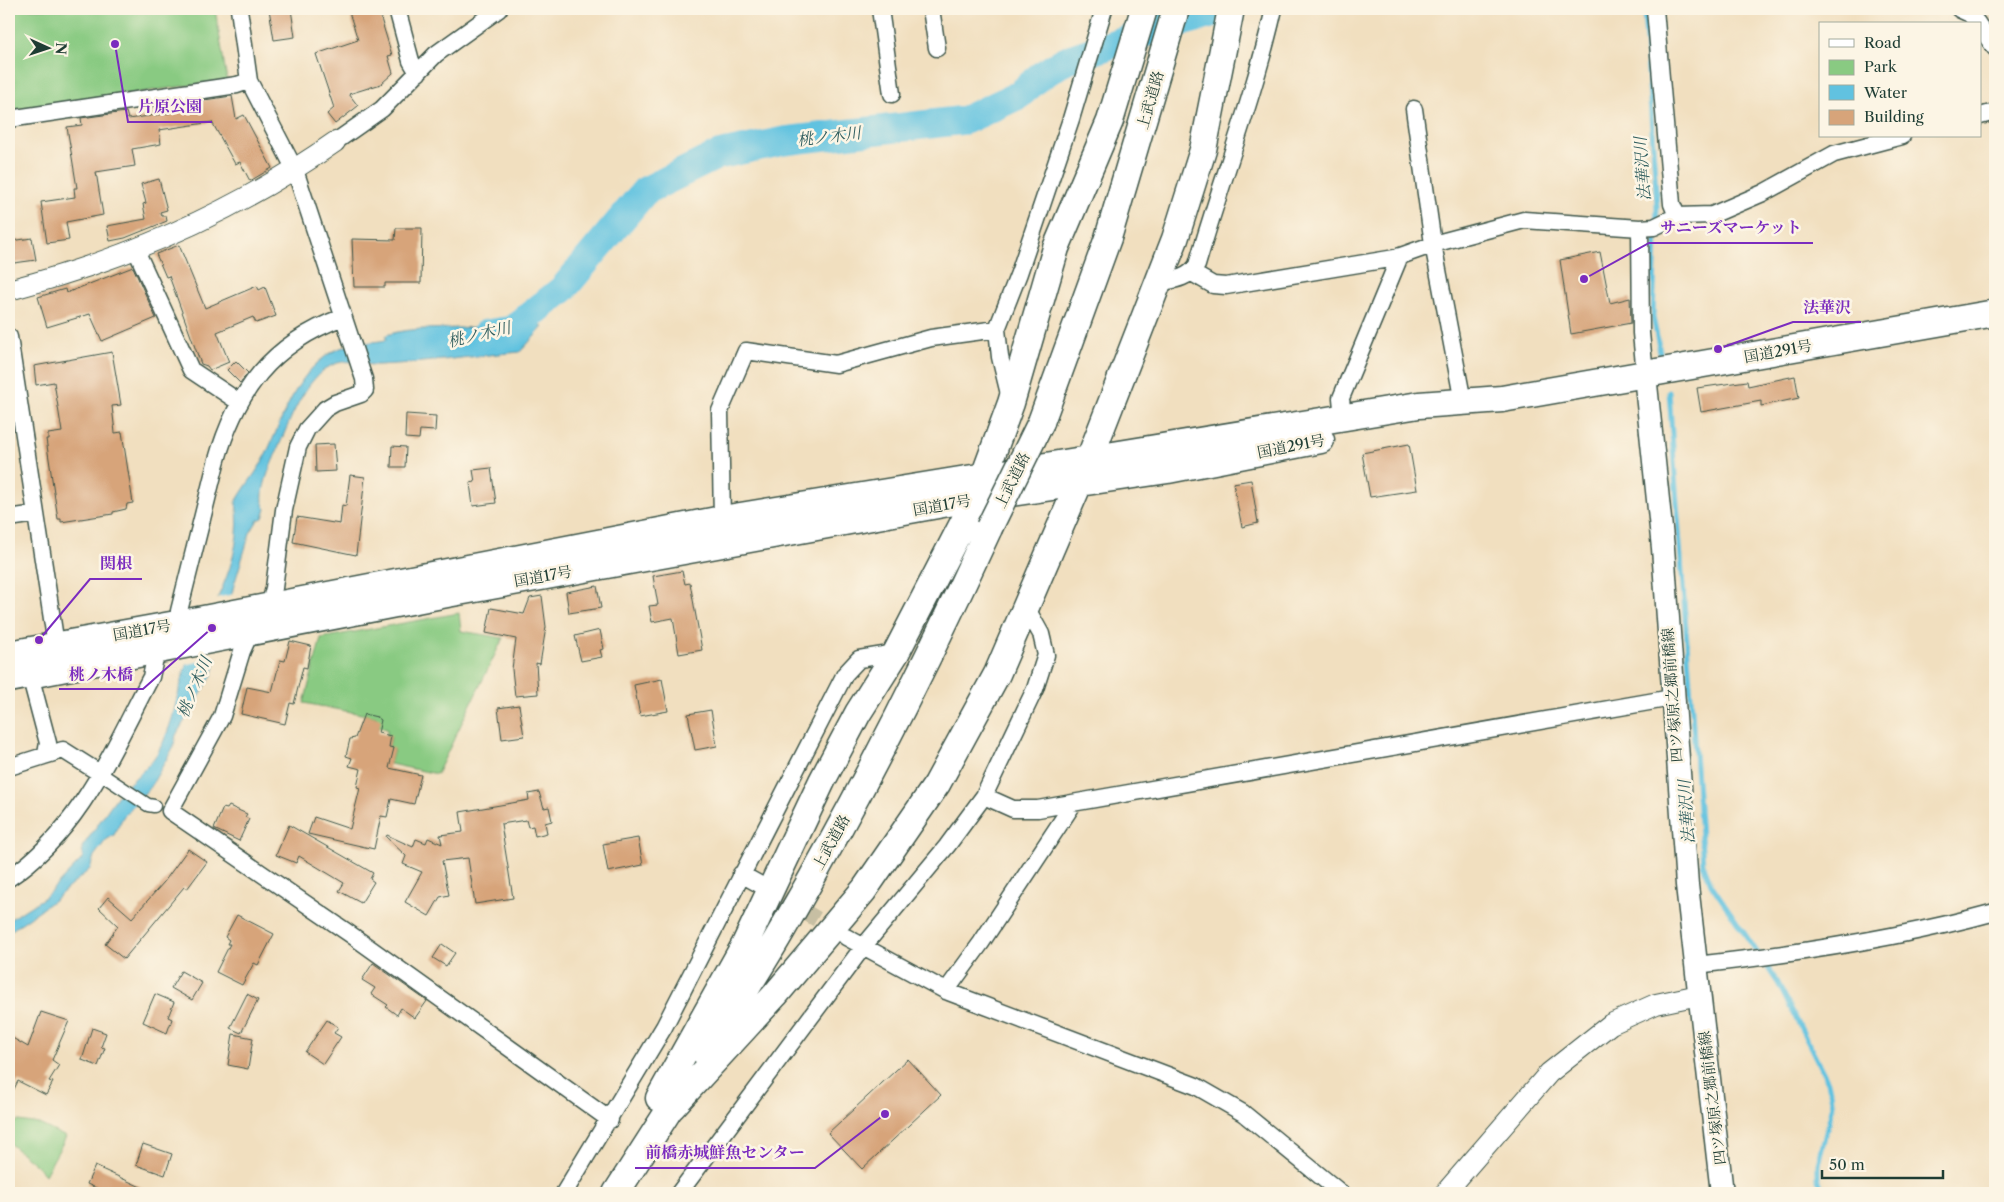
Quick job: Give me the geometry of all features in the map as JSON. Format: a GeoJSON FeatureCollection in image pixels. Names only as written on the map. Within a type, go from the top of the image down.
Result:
{"type":"FeatureCollection","features":[{"type":"Feature","properties":{"kind":"highway","name":"上武道路"},"geometry":{"type":"LineString","coordinates":[[596,1193],[665,1102],[785,926],[880,754],[927,662],[1040,422],[1108,238],[1176,9]]}},
{"type":"Feature","properties":{"kind":"highway"},"geometry":{"type":"LineString","coordinates":[[665,1102],[775,995],[864,890],[937,784],[996,674],[1084,471],[1175,239],[1203,150],[1232,9]]}},
{"type":"Feature","properties":{"kind":"highway"},"geometry":{"type":"LineString","coordinates":[[665,1102],[745,944],[822,781],[858,712],[896,653],[980,487],[1011,403],[1056,248],[1110,121],[1144,11]]}},
{"type":"Feature","properties":{"kind":"highway","name":"国道291号"},"geometry":{"type":"LineString","coordinates":[[1084,471],[1343,418],[1419,405],[1502,399],[1995,313]]}},
{"type":"Feature","properties":{"kind":"highway","name":"国道291号"},"geometry":{"type":"LineString","coordinates":[[1084,471],[1168,470],[1443,416],[1502,399]]}},
{"type":"Feature","properties":{"kind":"highway","name":"国道17号"},"geometry":{"type":"LineString","coordinates":[[241,626],[269,606],[722,519],[980,487],[1084,471]]}},
{"type":"Feature","properties":{"kind":"highway","name":"国道17号"},"geometry":{"type":"LineString","coordinates":[[9,654],[56,645],[186,630],[241,626],[980,487]]}},
{"type":"Feature","properties":{"kind":"highway","name":"国道17号"},"geometry":{"type":"LineString","coordinates":[[19,677],[152,651],[186,630]]}},
{"type":"Feature","properties":{"kind":"highway","name":"上武道路"},"geometry":{"type":"LineString","coordinates":[[616,1193],[665,1102]]}},
{"type":"Feature","properties":{"kind":"main road","name":"四ツ塚原之郷前橋線"},"geometry":{"type":"LineString","coordinates":[[1645,375],[1663,548],[1672,698],[1687,885],[1722,1193]]}},
{"type":"Feature","properties":{"kind":"street"},"geometry":{"type":"LineString","coordinates":[[239,9],[249,81],[295,170],[364,379],[365,390],[361,394],[335,403],[325,409],[307,429],[298,446],[284,510],[274,588],[269,606]]}},
{"type":"Feature","properties":{"kind":"street"},"geometry":{"type":"LineString","coordinates":[[397,9],[411,61],[418,73]]}},
{"type":"Feature","properties":{"kind":"street"},"geometry":{"type":"LineString","coordinates":[[9,290],[76,270],[135,248],[230,206],[295,170],[382,109],[436,54],[499,9]]}},
{"type":"Feature","properties":{"kind":"street"},"geometry":{"type":"LineString","coordinates":[[880,9],[892,94]]}},
{"type":"Feature","properties":{"kind":"street"},"geometry":{"type":"LineString","coordinates":[[931,9],[937,48]]}},
{"type":"Feature","properties":{"kind":"street"},"geometry":{"type":"LineString","coordinates":[[1011,403],[1000,356],[997,329],[1020,273],[1104,9]]}},
{"type":"Feature","properties":{"kind":"street"},"geometry":{"type":"LineString","coordinates":[[1158,283],[1192,273],[1197,265],[1269,33],[1274,9]]}},
{"type":"Feature","properties":{"kind":"street"},"geometry":{"type":"LineString","coordinates":[[1655,9],[1672,204],[1677,216]]}},
{"type":"Feature","properties":{"kind":"street"},"geometry":{"type":"LineString","coordinates":[[1982,30],[1995,48]]}},
{"type":"Feature","properties":{"kind":"street"},"geometry":{"type":"LineString","coordinates":[[9,119],[218,88],[249,81]]}},
{"type":"Feature","properties":{"kind":"street"},"geometry":{"type":"LineString","coordinates":[[1414,109],[1433,244],[1463,402]]}},
{"type":"Feature","properties":{"kind":"street"},"geometry":{"type":"LineString","coordinates":[[1982,115],[1995,112]]}},
{"type":"Feature","properties":{"kind":"street"},"geometry":{"type":"LineString","coordinates":[[1192,273],[1212,285],[1226,286],[1400,256],[1433,244],[1524,220],[1640,228],[1654,227],[1677,216],[1712,216],[1763,193],[1834,154],[1894,138]]}},
{"type":"Feature","properties":{"kind":"street"},"geometry":{"type":"LineString","coordinates":[[1640,228],[1641,333],[1645,375]]}},
{"type":"Feature","properties":{"kind":"street"},"geometry":{"type":"LineString","coordinates":[[135,248],[191,370],[239,402]]}},
{"type":"Feature","properties":{"kind":"street"},"geometry":{"type":"LineString","coordinates":[[1343,418],[1341,398],[1400,256]]}},
{"type":"Feature","properties":{"kind":"street"},"geometry":{"type":"LineString","coordinates":[[186,630],[179,611],[222,442],[239,402],[278,354],[318,327],[343,317]]}},
{"type":"Feature","properties":{"kind":"street"},"geometry":{"type":"LineString","coordinates":[[722,519],[720,411],[746,352],[836,364],[915,342],[997,329]]}},
{"type":"Feature","properties":{"kind":"street"},"geometry":{"type":"LineString","coordinates":[[9,337],[56,645]]}},
{"type":"Feature","properties":{"kind":"street"},"geometry":{"type":"LineString","coordinates":[[9,518],[36,514]]}},
{"type":"Feature","properties":{"kind":"street"},"geometry":{"type":"LineString","coordinates":[[679,1193],[863,947],[947,846],[984,796],[1036,689],[1046,655],[1041,634],[1026,607]]}},
{"type":"Feature","properties":{"kind":"street"},"geometry":{"type":"LineString","coordinates":[[241,626],[242,651],[222,716],[170,811],[350,934],[610,1120]]}},
{"type":"Feature","properties":{"kind":"street"},"geometry":{"type":"LineString","coordinates":[[9,878],[36,856],[59,832],[101,774],[151,677],[154,663],[152,651]]}},
{"type":"Feature","properties":{"kind":"street"},"geometry":{"type":"LineString","coordinates":[[564,1193],[610,1120],[664,1028],[741,874],[845,674],[859,659],[896,653]]}},
{"type":"Feature","properties":{"kind":"street"},"geometry":{"type":"LineString","coordinates":[[19,677],[48,743],[46,754]]}},
{"type":"Feature","properties":{"kind":"street"},"geometry":{"type":"LineString","coordinates":[[984,796],[1013,810],[1038,810],[1672,698]]}},
{"type":"Feature","properties":{"kind":"street"},"geometry":{"type":"LineString","coordinates":[[9,766],[63,750],[151,806]]}},
{"type":"Feature","properties":{"kind":"street"},"geometry":{"type":"LineString","coordinates":[[946,991],[1073,804]]}},
{"type":"Feature","properties":{"kind":"street"},"geometry":{"type":"LineString","coordinates":[[741,874],[759,884]]}},
{"type":"Feature","properties":{"kind":"street"},"geometry":{"type":"LineString","coordinates":[[1696,965],[1780,955],[1928,929],[1995,912]]}},
{"type":"Feature","properties":{"kind":"street"},"geometry":{"type":"LineString","coordinates":[[846,937],[946,991],[1196,1086],[1243,1113],[1341,1193]]}},
{"type":"Feature","properties":{"kind":"street"},"geometry":{"type":"LineString","coordinates":[[1445,1193],[1550,1073],[1611,1024],[1656,1004],[1700,995]]}},
{"type":"Feature","properties":{"kind":"green space"},"geometry":{"type":"Polygon","coordinates":[[[9,9],[215,9],[227,80],[9,111],[9,9]]]}},
{"type":"Feature","properties":{"kind":"green space"},"geometry":{"type":"Polygon","coordinates":[[[459,613],[461,631],[503,638],[437,774],[390,764],[394,749],[389,747],[391,736],[387,735],[387,729],[379,727],[377,717],[304,703],[321,638],[459,613]]]}},
{"type":"Feature","properties":{"kind":"green space"},"geometry":{"type":"Polygon","coordinates":[[[19,1121],[39,1124],[66,1137],[45,1175],[9,1143],[9,1123],[19,1121]]]}},
{"type":"Feature","properties":{"kind":"water"},"geometry":{"type":"Polygon","coordinates":[[[508,317],[543,327],[520,352],[397,364],[372,365],[341,362],[327,368],[309,385],[289,422],[267,476],[263,491],[266,509],[263,518],[258,520],[250,533],[234,585],[213,674],[176,735],[173,748],[151,786],[123,817],[114,835],[106,840],[94,856],[90,869],[54,900],[9,932],[9,920],[45,897],[83,858],[82,847],[114,800],[158,752],[168,731],[186,666],[223,587],[230,567],[238,525],[236,502],[261,464],[290,402],[308,373],[320,361],[340,348],[386,340],[386,335],[408,330],[479,326],[508,317]]]}},
{"type":"Feature","properties":{"kind":"pier"},"geometry":{"type":"Polygon","coordinates":[[[234,594],[220,657],[184,665],[216,598],[234,594]]]}},
{"type":"Feature","properties":{"kind":"building"},"geometry":{"type":"Polygon","coordinates":[[[269,9],[291,9],[295,37],[274,40],[269,9]]]}},
{"type":"Feature","properties":{"kind":"building"},"geometry":{"type":"Polygon","coordinates":[[[348,9],[378,9],[392,55],[388,56],[393,73],[381,84],[349,94],[358,106],[335,124],[327,114],[334,108],[316,54],[358,40],[348,9]]]}},
{"type":"Feature","properties":{"kind":"building"},"geometry":{"type":"Polygon","coordinates":[[[232,96],[236,119],[244,115],[272,168],[250,181],[240,162],[235,164],[212,122],[159,130],[161,144],[132,149],[135,166],[96,172],[103,215],[66,222],[69,240],[47,243],[41,202],[75,197],[74,188],[77,188],[67,127],[82,125],[81,118],[126,112],[128,119],[170,113],[169,105],[232,96]]]}},
{"type":"Feature","properties":{"kind":"building"},"geometry":{"type":"Polygon","coordinates":[[[159,179],[167,210],[160,212],[162,216],[166,216],[167,221],[125,238],[110,241],[107,226],[146,219],[143,204],[146,203],[141,184],[159,179]]]}},
{"type":"Feature","properties":{"kind":"building"},"geometry":{"type":"Polygon","coordinates":[[[396,228],[422,228],[421,283],[385,283],[385,287],[354,287],[352,239],[395,240],[396,228]]]}},
{"type":"Feature","properties":{"kind":"building"},"geometry":{"type":"Polygon","coordinates":[[[32,238],[36,260],[14,263],[11,241],[32,238]]]}},
{"type":"Feature","properties":{"kind":"building"},"geometry":{"type":"Polygon","coordinates":[[[179,245],[205,308],[257,286],[259,290],[265,287],[276,316],[256,323],[253,317],[217,332],[229,362],[210,370],[207,366],[201,364],[169,276],[166,277],[156,254],[179,245]]]}},
{"type":"Feature","properties":{"kind":"building"},"geometry":{"type":"Polygon","coordinates":[[[1600,252],[1610,303],[1630,298],[1631,323],[1571,334],[1560,260],[1600,252]]]}},
{"type":"Feature","properties":{"kind":"building"},"geometry":{"type":"Polygon","coordinates":[[[133,267],[156,318],[102,341],[90,314],[47,327],[38,297],[65,289],[66,293],[133,267]]]}},
{"type":"Feature","properties":{"kind":"building"},"geometry":{"type":"Polygon","coordinates":[[[112,352],[121,405],[112,406],[115,433],[122,432],[133,503],[127,504],[126,509],[113,512],[113,514],[61,522],[61,519],[58,519],[46,439],[48,439],[48,434],[62,432],[54,382],[36,385],[34,366],[112,352]]]}},
{"type":"Feature","properties":{"kind":"building"},"geometry":{"type":"Polygon","coordinates":[[[236,361],[248,373],[240,383],[227,370],[236,361]]]}},
{"type":"Feature","properties":{"kind":"building"},"geometry":{"type":"Polygon","coordinates":[[[1795,376],[1799,398],[1761,406],[1761,401],[1701,412],[1697,388],[1747,381],[1748,386],[1795,376]]]}},
{"type":"Feature","properties":{"kind":"building"},"geometry":{"type":"Polygon","coordinates":[[[406,414],[436,416],[435,431],[420,430],[419,439],[405,438],[406,414]]]}},
{"type":"Feature","properties":{"kind":"building"},"geometry":{"type":"Polygon","coordinates":[[[334,444],[336,471],[316,472],[315,445],[334,444]]]}},
{"type":"Feature","properties":{"kind":"building"},"geometry":{"type":"Polygon","coordinates":[[[1409,444],[1417,490],[1370,497],[1362,453],[1409,444]]]}},
{"type":"Feature","properties":{"kind":"building"},"geometry":{"type":"Polygon","coordinates":[[[392,446],[406,447],[405,467],[391,467],[392,446]]]}},
{"type":"Feature","properties":{"kind":"building"},"geometry":{"type":"Polygon","coordinates":[[[491,468],[496,503],[473,506],[470,483],[475,482],[473,470],[491,468]]]}},
{"type":"Feature","properties":{"kind":"building"},"geometry":{"type":"Polygon","coordinates":[[[350,475],[365,477],[356,555],[293,542],[297,517],[340,524],[342,505],[346,506],[350,475]]]}},
{"type":"Feature","properties":{"kind":"building"},"geometry":{"type":"Polygon","coordinates":[[[1251,480],[1258,523],[1242,527],[1233,483],[1251,480]]]}},
{"type":"Feature","properties":{"kind":"building"},"geometry":{"type":"Polygon","coordinates":[[[682,571],[685,584],[690,583],[702,650],[679,654],[673,618],[652,622],[649,606],[658,605],[653,576],[682,571]]]}},
{"type":"Feature","properties":{"kind":"building"},"geometry":{"type":"Polygon","coordinates":[[[597,586],[601,608],[569,613],[566,592],[597,586]]]}},
{"type":"Feature","properties":{"kind":"building"},"geometry":{"type":"Polygon","coordinates":[[[542,596],[546,627],[540,664],[536,663],[538,694],[515,696],[512,669],[516,639],[486,633],[491,608],[524,614],[530,598],[542,596]]]}},
{"type":"Feature","properties":{"kind":"building"},"geometry":{"type":"Polygon","coordinates":[[[600,630],[604,649],[600,650],[602,657],[581,661],[575,636],[600,630]]]}},
{"type":"Feature","properties":{"kind":"building"},"geometry":{"type":"Polygon","coordinates":[[[290,641],[311,646],[307,668],[303,667],[294,704],[290,703],[285,724],[241,714],[247,687],[272,692],[280,660],[285,661],[290,641]]]}},
{"type":"Feature","properties":{"kind":"building"},"geometry":{"type":"Polygon","coordinates":[[[662,679],[668,711],[640,716],[634,685],[662,679]]]}},
{"type":"Feature","properties":{"kind":"building"},"geometry":{"type":"Polygon","coordinates":[[[519,705],[524,736],[502,739],[498,708],[519,705]]]}},
{"type":"Feature","properties":{"kind":"building"},"geometry":{"type":"Polygon","coordinates":[[[711,710],[717,746],[695,750],[688,714],[711,710]]]}},
{"type":"Feature","properties":{"kind":"building"},"geometry":{"type":"Polygon","coordinates":[[[364,714],[381,720],[378,733],[391,736],[389,747],[394,748],[389,768],[421,775],[414,804],[391,799],[387,817],[381,816],[374,849],[308,834],[314,817],[350,829],[360,788],[357,787],[361,769],[349,766],[352,758],[346,756],[350,739],[355,738],[364,714]]]}},
{"type":"Feature","properties":{"kind":"building"},"geometry":{"type":"Polygon","coordinates":[[[539,792],[544,808],[549,807],[552,821],[545,823],[547,833],[535,836],[533,826],[528,827],[526,820],[501,824],[513,898],[475,904],[468,858],[442,861],[449,895],[440,897],[429,916],[405,902],[422,872],[403,864],[406,856],[386,837],[387,835],[413,847],[416,839],[426,843],[428,838],[442,844],[440,835],[463,832],[460,812],[529,800],[528,794],[539,792]]]}},
{"type":"Feature","properties":{"kind":"building"},"geometry":{"type":"Polygon","coordinates":[[[229,806],[247,814],[245,817],[249,819],[239,841],[214,829],[223,808],[227,809],[229,806]]]}},
{"type":"Feature","properties":{"kind":"building"},"geometry":{"type":"Polygon","coordinates":[[[289,825],[373,873],[370,879],[374,882],[361,903],[339,891],[344,883],[299,856],[296,863],[276,855],[289,825]]]}},
{"type":"Feature","properties":{"kind":"building"},"geometry":{"type":"Polygon","coordinates":[[[638,838],[643,865],[608,872],[603,844],[638,838]]]}},
{"type":"Feature","properties":{"kind":"building"},"geometry":{"type":"Polygon","coordinates":[[[188,849],[207,862],[187,889],[184,887],[124,959],[105,944],[118,926],[99,908],[108,897],[132,918],[164,882],[188,849]]]}},
{"type":"Feature","properties":{"kind":"building"},"geometry":{"type":"Polygon","coordinates":[[[237,915],[274,934],[258,965],[254,963],[242,985],[216,972],[230,944],[227,944],[229,940],[225,937],[237,915]]]}},
{"type":"Feature","properties":{"kind":"building"},"geometry":{"type":"Polygon","coordinates":[[[442,944],[455,953],[446,966],[433,958],[442,944]]]}},
{"type":"Feature","properties":{"kind":"building"},"geometry":{"type":"Polygon","coordinates":[[[373,963],[427,1001],[415,1018],[401,1008],[397,1015],[386,1007],[388,1005],[371,994],[375,988],[362,980],[373,963]]]}},
{"type":"Feature","properties":{"kind":"building"},"geometry":{"type":"Polygon","coordinates":[[[181,971],[202,983],[192,1000],[171,988],[181,971]]]}},
{"type":"Feature","properties":{"kind":"building"},"geometry":{"type":"Polygon","coordinates":[[[155,994],[174,1002],[168,1017],[172,1019],[167,1033],[143,1022],[155,994]]]}},
{"type":"Feature","properties":{"kind":"building"},"geometry":{"type":"Polygon","coordinates":[[[247,994],[258,1000],[241,1033],[230,1028],[247,994]]]}},
{"type":"Feature","properties":{"kind":"building"},"geometry":{"type":"Polygon","coordinates":[[[41,1012],[69,1021],[52,1060],[59,1065],[49,1081],[53,1082],[46,1095],[18,1081],[9,1099],[9,1036],[28,1047],[41,1012]]]}},
{"type":"Feature","properties":{"kind":"building"},"geometry":{"type":"Polygon","coordinates":[[[327,1020],[338,1027],[334,1033],[341,1037],[323,1064],[305,1052],[327,1020]]]}},
{"type":"Feature","properties":{"kind":"building"},"geometry":{"type":"Polygon","coordinates":[[[92,1028],[106,1033],[101,1047],[105,1048],[98,1066],[82,1060],[92,1028]]]}},
{"type":"Feature","properties":{"kind":"building"},"geometry":{"type":"Polygon","coordinates":[[[233,1034],[253,1038],[248,1069],[228,1065],[233,1034]]]}},
{"type":"Feature","properties":{"kind":"building"},"geometry":{"type":"Polygon","coordinates":[[[908,1059],[941,1095],[862,1169],[828,1133],[908,1059]]]}},
{"type":"Feature","properties":{"kind":"building"},"geometry":{"type":"Polygon","coordinates":[[[143,1144],[172,1154],[165,1175],[136,1165],[143,1144]]]}},
{"type":"Feature","properties":{"kind":"building"},"geometry":{"type":"Polygon","coordinates":[[[95,1166],[154,1193],[108,1193],[87,1184],[95,1166]]]}},
{"type":"Feature","properties":{"kind":"waterway","name":"桃ノ木川"},"geometry":{"type":"LineString","coordinates":[[486,334],[512,330],[563,289],[645,191],[718,155],[784,141],[965,120],[1019,95],[1039,77],[1064,61],[1156,29],[1230,9]]}},
{"type":"Feature","properties":{"kind":"waterway","name":"法華沢川"},"geometry":{"type":"LineString","coordinates":[[1644,9],[1657,206],[1653,317],[1661,357]]}},
{"type":"Feature","properties":{"kind":"waterway","name":"法華沢川"},"geometry":{"type":"LineString","coordinates":[[1669,392],[1703,864],[1711,884],[1778,983],[1828,1082],[1833,1104],[1818,1164],[1818,1180],[1825,1193]]}},
{"type":"Feature","properties":{"kind":"tunnel"},"geometry":{"type":"LineString","coordinates":[[762,886],[840,933]]}},
{"type":"Feature","properties":{"kind":"place","name":"片原公園"},"geometry":{"type":"Point","coordinates":[115,44]}},
{"type":"Feature","properties":{"kind":"place","name":"サニーズマーケット"},"geometry":{"type":"Point","coordinates":[1584,279]}},
{"type":"Feature","properties":{"kind":"place","name":"法華沢"},"geometry":{"type":"Point","coordinates":[1718,349]}},
{"type":"Feature","properties":{"kind":"place","name":"桃ノ木橋"},"geometry":{"type":"Point","coordinates":[212,628]}},
{"type":"Feature","properties":{"kind":"place","name":"関根"},"geometry":{"type":"Point","coordinates":[39,640]}},
{"type":"Feature","properties":{"kind":"place","name":"前橋赤城鮮魚センター"},"geometry":{"type":"Point","coordinates":[885,1114]}}]}
